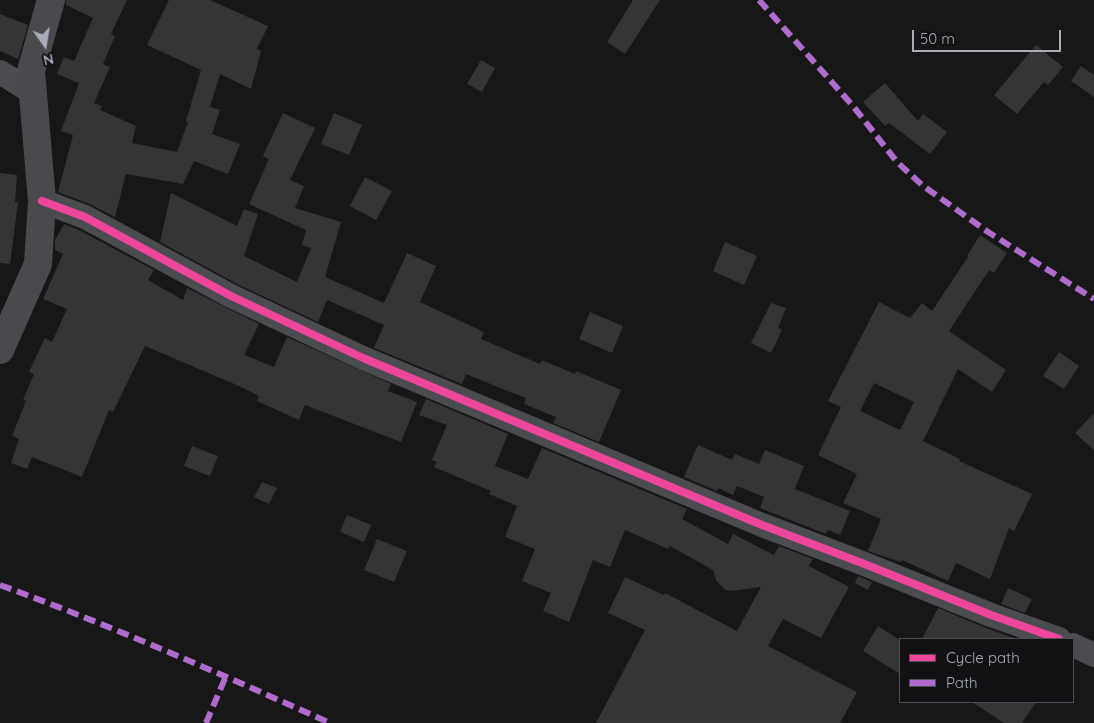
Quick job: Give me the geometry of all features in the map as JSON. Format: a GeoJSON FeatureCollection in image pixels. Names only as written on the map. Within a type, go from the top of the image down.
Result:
{"type":"FeatureCollection","features":[{"type":"Feature","properties":{"kind":"street"},"geometry":{"type":"LineString","coordinates":[[0,350],[38,264],[42,201],[31,71],[51,0]]}},
{"type":"Feature","properties":{"kind":"street"},"geometry":{"type":"LineString","coordinates":[[0,72],[32,92]]}},
{"type":"Feature","properties":{"kind":"street"},"geometry":{"type":"LineString","coordinates":[[42,201],[85,217],[231,296],[381,366],[753,521],[991,615],[1056,638]]}},
{"type":"Feature","properties":{"kind":"street"},"geometry":{"type":"LineString","coordinates":[[1074,645],[1094,655]]}},
{"type":"Feature","properties":{"kind":"building"},"geometry":{"type":"Polygon","coordinates":[[[66,0],[127,0],[111,34],[115,36],[103,64],[110,67],[94,103],[102,106],[100,110],[136,126],[132,143],[177,152],[188,122],[186,121],[201,70],[147,45],[169,0],[210,0],[268,26],[257,49],[261,51],[251,89],[220,74],[210,107],[220,110],[212,134],[240,144],[228,174],[194,161],[183,184],[126,174],[115,217],[90,204],[58,192],[73,135],[61,131],[79,83],[57,74],[64,57],[74,61],[93,18],[66,5],[66,0]]]}},
{"type":"Feature","properties":{"kind":"building"},"geometry":{"type":"Polygon","coordinates":[[[633,0],[660,0],[625,54],[607,42],[633,0]]]}},
{"type":"Feature","properties":{"kind":"building"},"geometry":{"type":"Polygon","coordinates":[[[0,14],[28,25],[18,59],[0,51],[0,14]]]}},
{"type":"Feature","properties":{"kind":"building"},"geometry":{"type":"Polygon","coordinates":[[[1036,45],[1063,67],[1048,85],[1044,82],[1017,114],[994,95],[1036,45]]]}},
{"type":"Feature","properties":{"kind":"building"},"geometry":{"type":"Polygon","coordinates":[[[481,60],[495,68],[482,92],[467,84],[481,60]]]}},
{"type":"Feature","properties":{"kind":"building"},"geometry":{"type":"Polygon","coordinates":[[[1081,66],[1094,75],[1094,97],[1071,81],[1081,66]]]}},
{"type":"Feature","properties":{"kind":"building"},"geometry":{"type":"Polygon","coordinates":[[[885,83],[918,121],[923,114],[947,132],[930,154],[889,123],[885,126],[863,102],[885,83]]]}},
{"type":"Feature","properties":{"kind":"building"},"geometry":{"type":"Polygon","coordinates":[[[283,113],[315,128],[290,180],[304,186],[295,208],[341,222],[325,277],[384,303],[407,253],[436,266],[420,302],[484,332],[481,339],[540,364],[542,360],[575,374],[576,371],[621,390],[599,442],[553,423],[556,417],[524,404],[526,398],[466,374],[462,384],[374,348],[384,325],[327,300],[318,322],[237,284],[160,242],[171,193],[237,226],[244,209],[258,214],[244,256],[297,282],[311,248],[302,245],[306,230],[249,204],[269,159],[263,156],[283,113]]]}},
{"type":"Feature","properties":{"kind":"building"},"geometry":{"type":"Polygon","coordinates":[[[334,113],[362,125],[349,155],[321,144],[334,113]]]}},
{"type":"Feature","properties":{"kind":"building"},"geometry":{"type":"Polygon","coordinates":[[[0,173],[17,175],[15,202],[18,202],[10,264],[0,263],[0,173]]]}},
{"type":"Feature","properties":{"kind":"building"},"geometry":{"type":"Polygon","coordinates":[[[365,177],[392,191],[376,220],[350,206],[365,177]]]}},
{"type":"Feature","properties":{"kind":"building"},"geometry":{"type":"Polygon","coordinates":[[[64,224],[154,270],[148,280],[183,300],[187,288],[259,324],[244,355],[274,367],[287,337],[391,384],[388,391],[417,402],[401,442],[305,405],[299,420],[257,401],[259,396],[239,386],[145,346],[113,412],[109,410],[82,477],[32,457],[27,469],[11,463],[19,439],[12,436],[26,401],[23,400],[34,374],[29,372],[45,338],[52,342],[67,309],[43,299],[63,254],[55,250],[55,240],[64,224]]]}},
{"type":"Feature","properties":{"kind":"building"},"geometry":{"type":"Polygon","coordinates":[[[980,235],[1007,253],[994,273],[989,270],[949,331],[1006,370],[992,392],[958,369],[923,441],[960,459],[959,461],[1032,494],[1014,531],[1009,528],[990,579],[956,563],[948,581],[902,560],[901,562],[868,551],[881,519],[843,503],[857,474],[818,455],[841,407],[828,401],[879,302],[910,318],[922,303],[932,311],[980,235]],[[874,383],[860,411],[900,430],[914,402],[874,383]]]}},
{"type":"Feature","properties":{"kind":"building"},"geometry":{"type":"Polygon","coordinates":[[[725,242],[757,256],[744,285],[713,271],[725,242]]]}},
{"type":"Feature","properties":{"kind":"building"},"geometry":{"type":"Polygon","coordinates":[[[771,303],[786,308],[778,328],[782,330],[771,353],[751,343],[771,303]]]}},
{"type":"Feature","properties":{"kind":"building"},"geometry":{"type":"Polygon","coordinates":[[[590,312],[623,326],[612,353],[579,339],[590,312]]]}},
{"type":"Feature","properties":{"kind":"building"},"geometry":{"type":"Polygon","coordinates":[[[1059,352],[1079,366],[1064,389],[1043,376],[1059,352]]]}},
{"type":"Feature","properties":{"kind":"building"},"geometry":{"type":"Polygon","coordinates":[[[426,399],[508,434],[495,466],[528,479],[542,448],[687,509],[682,519],[728,544],[733,534],[774,555],[779,546],[813,559],[809,566],[849,587],[821,638],[783,619],[768,646],[857,692],[840,723],[596,723],[645,630],[608,613],[625,577],[664,595],[665,593],[737,631],[761,587],[725,590],[716,580],[713,570],[670,546],[668,549],[625,530],[610,567],[593,560],[569,622],[543,611],[551,593],[522,581],[535,549],[505,537],[517,506],[489,494],[491,491],[434,467],[437,462],[432,460],[447,425],[419,415],[426,399]]]}},
{"type":"Feature","properties":{"kind":"building"},"geometry":{"type":"Polygon","coordinates":[[[1094,413],[1094,450],[1075,433],[1094,413]]]}},
{"type":"Feature","properties":{"kind":"building"},"geometry":{"type":"Polygon","coordinates":[[[698,445],[732,460],[735,454],[759,464],[765,450],[804,466],[795,489],[850,511],[840,535],[828,530],[826,534],[760,508],[764,497],[737,486],[733,495],[718,488],[717,491],[684,477],[698,445]]]}},
{"type":"Feature","properties":{"kind":"building"},"geometry":{"type":"Polygon","coordinates":[[[192,446],[218,456],[210,476],[184,466],[192,446]]]}},
{"type":"Feature","properties":{"kind":"building"},"geometry":{"type":"Polygon","coordinates":[[[262,482],[277,488],[269,504],[254,497],[262,482]]]}},
{"type":"Feature","properties":{"kind":"building"},"geometry":{"type":"Polygon","coordinates":[[[347,515],[371,525],[364,542],[340,532],[347,515]]]}},
{"type":"Feature","properties":{"kind":"building"},"geometry":{"type":"Polygon","coordinates":[[[377,539],[407,551],[394,582],[364,570],[377,539]]]}},
{"type":"Feature","properties":{"kind":"building"},"geometry":{"type":"Polygon","coordinates":[[[858,576],[872,582],[868,590],[855,583],[858,576]]]}},
{"type":"Feature","properties":{"kind":"building"},"geometry":{"type":"Polygon","coordinates":[[[1008,588],[1032,599],[1025,613],[1001,604],[1008,588]]]}},
{"type":"Feature","properties":{"kind":"building"},"geometry":{"type":"Polygon","coordinates":[[[938,608],[1014,638],[923,638],[938,608]]]}},
{"type":"Feature","properties":{"kind":"building"},"geometry":{"type":"Polygon","coordinates":[[[878,626],[899,639],[899,673],[863,651],[878,626]]]}},
{"type":"Feature","properties":{"kind":"building"},"geometry":{"type":"Polygon","coordinates":[[[974,703],[1035,703],[1022,723],[1004,723],[974,703]]]}},
{"type":"Feature","properties":{"kind":"marked path"},"geometry":{"type":"LineString","coordinates":[[759,0],[853,106],[897,162],[922,185],[988,232],[1094,299]]}},
{"type":"Feature","properties":{"kind":"marked path"},"geometry":{"type":"LineString","coordinates":[[0,585],[166,651],[330,723]]}},
{"type":"Feature","properties":{"kind":"marked path"},"geometry":{"type":"LineString","coordinates":[[206,723],[226,676]]}},
{"type":"Feature","properties":{"kind":"cycle path"},"geometry":{"type":"LineString","coordinates":[[42,201],[85,217],[231,296],[363,358],[762,525],[991,615],[1056,638]]}}]}
